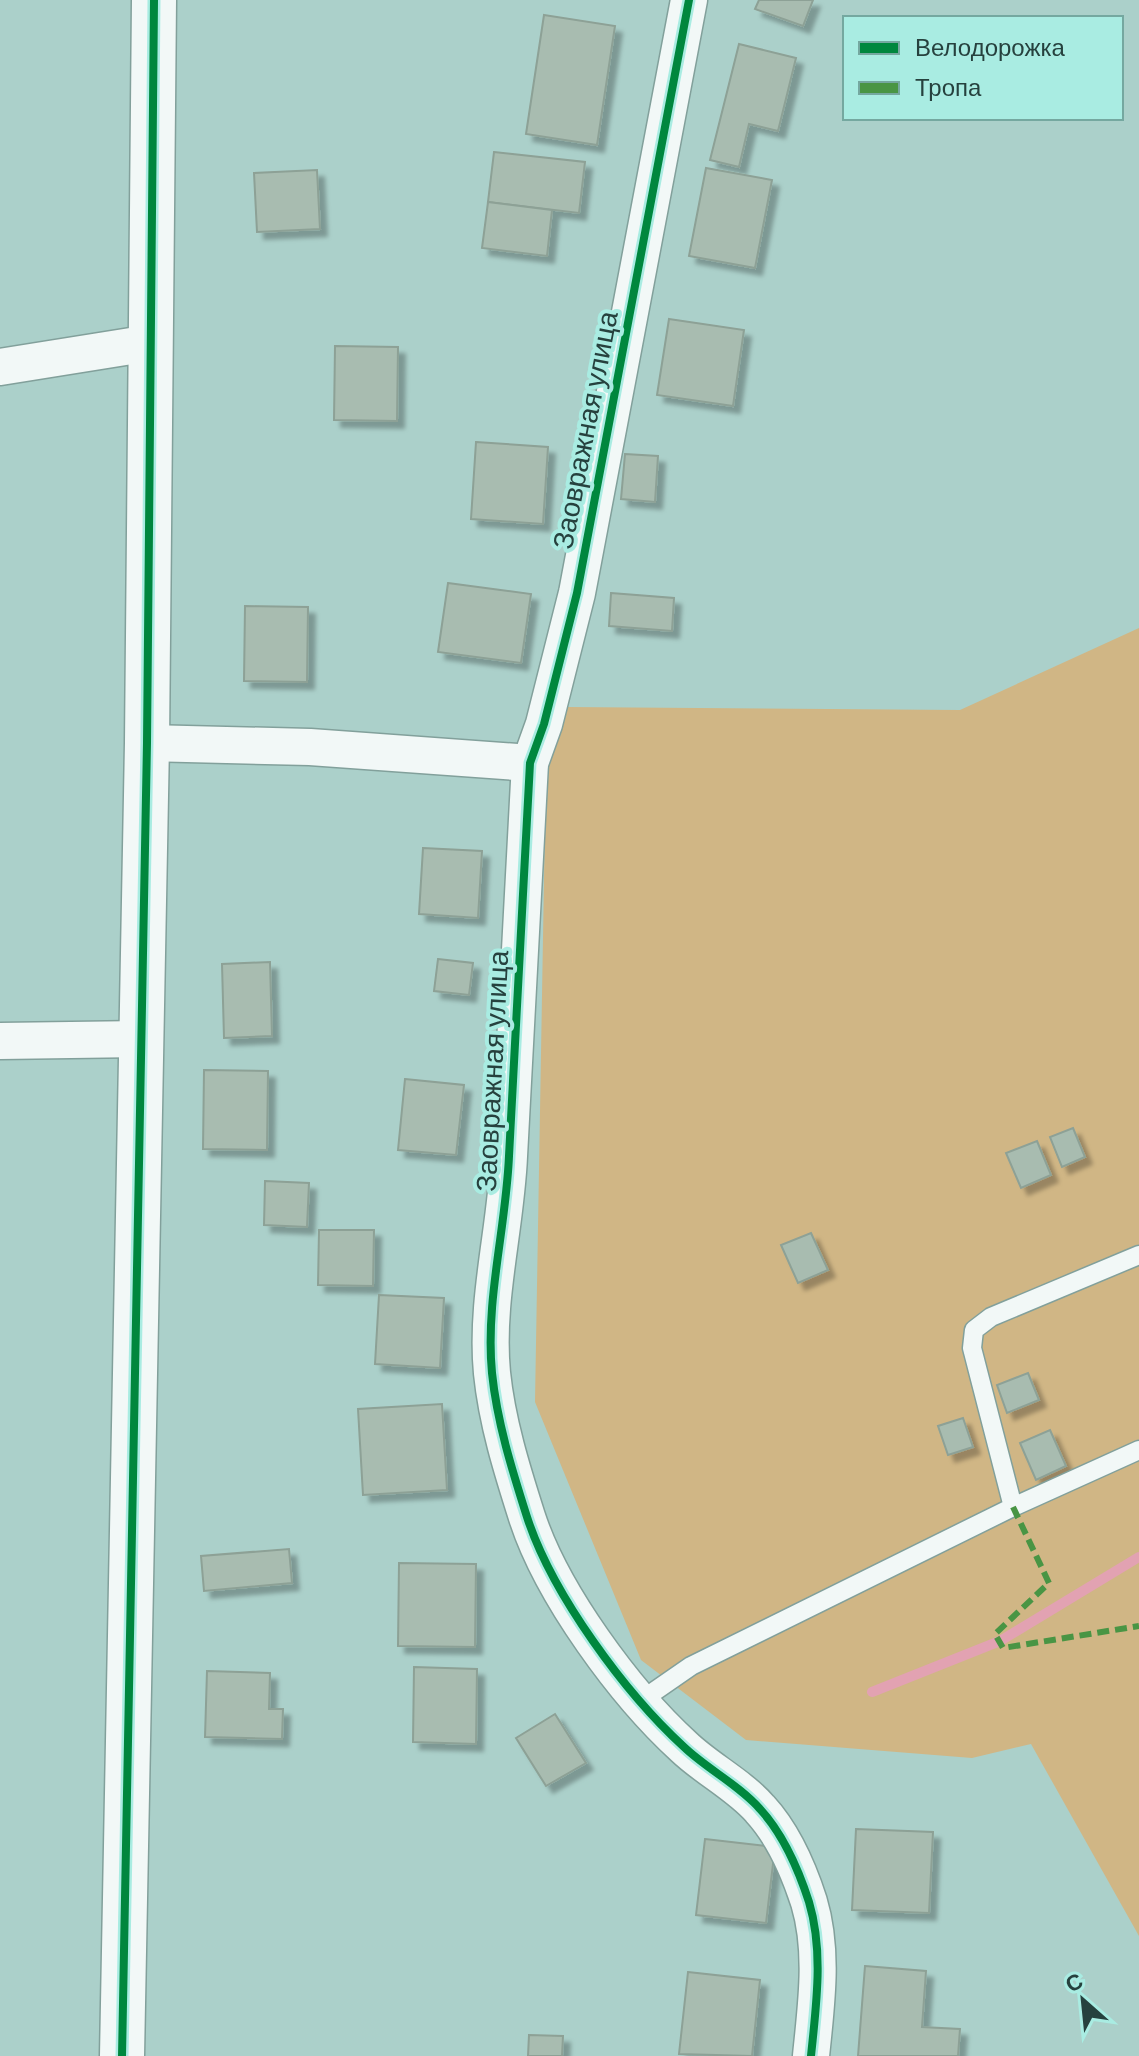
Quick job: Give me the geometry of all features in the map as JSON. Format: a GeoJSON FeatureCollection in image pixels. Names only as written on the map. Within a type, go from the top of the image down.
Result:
{"type":"FeatureCollection","features":[{"type":"Feature","properties":{"kind":"street"},"geometry":{"type":"LineString","coordinates":[[122,2056],[147,743],[154,0]]}},
{"type":"Feature","properties":{"kind":"street","name":"Заовражная улица"},"geometry":{"type":"LineString","coordinates":[[689,0],[577,593],[544,724],[530,763],[507,1201],[492,1305],[492,1372],[504,1438],[528,1521],[544,1556],[622,1684],[684,1748],[760,1809],[788,1852],[809,1904],[817,1945],[817,1995],[811,2056]]}},
{"type":"Feature","properties":{"kind":"street"},"geometry":{"type":"LineString","coordinates":[[0,367],[150,343]]}},
{"type":"Feature","properties":{"kind":"street"},"geometry":{"type":"LineString","coordinates":[[147,743],[310,747],[530,763]]}},
{"type":"Feature","properties":{"kind":"street"},"geometry":{"type":"LineString","coordinates":[[0,1041],[142,1039]]}},
{"type":"Feature","properties":{"kind":"lane"},"geometry":{"type":"LineString","coordinates":[[1013,1507],[972,1348],[974,1330],[991,1317],[1139,1255]]}},
{"type":"Feature","properties":{"kind":"lane"},"geometry":{"type":"LineString","coordinates":[[639,1702],[691,1666],[1013,1507],[1139,1450]]}},
{"type":"Feature","properties":{"kind":"shaded area"},"geometry":{"type":"Polygon","coordinates":[[[1139,628],[1139,1936],[1031,1744],[972,1758],[746,1740],[641,1660],[535,1402],[546,763],[567,707],[960,710],[1139,628]]]}},
{"type":"Feature","properties":{"kind":"building"},"geometry":{"type":"Polygon","coordinates":[[[759,0],[813,0],[803,26],[755,9],[759,0]]]}},
{"type":"Feature","properties":{"kind":"building"},"geometry":{"type":"Polygon","coordinates":[[[544,15],[615,26],[597,145],[526,134],[544,15]]]}},
{"type":"Feature","properties":{"kind":"building"},"geometry":{"type":"Polygon","coordinates":[[[739,44],[796,58],[778,131],[749,124],[739,167],[710,160],[739,44]]]}},
{"type":"Feature","properties":{"kind":"building"},"geometry":{"type":"Polygon","coordinates":[[[494,152],[585,162],[579,213],[488,202],[494,152]]]}},
{"type":"Feature","properties":{"kind":"building"},"geometry":{"type":"Polygon","coordinates":[[[706,168],[772,180],[755,268],[689,256],[706,168]]]}},
{"type":"Feature","properties":{"kind":"building"},"geometry":{"type":"Polygon","coordinates":[[[317,170],[320,229],[257,232],[254,173],[317,170]]]}},
{"type":"Feature","properties":{"kind":"building"},"geometry":{"type":"Polygon","coordinates":[[[488,202],[552,210],[547,256],[482,248],[488,202]]]}},
{"type":"Feature","properties":{"kind":"building"},"geometry":{"type":"Polygon","coordinates":[[[669,319],[744,330],[733,406],[657,395],[669,319]]]}},
{"type":"Feature","properties":{"kind":"building"},"geometry":{"type":"Polygon","coordinates":[[[335,346],[398,347],[397,421],[334,420],[335,346]]]}},
{"type":"Feature","properties":{"kind":"building"},"geometry":{"type":"Polygon","coordinates":[[[476,442],[548,447],[543,524],[471,519],[476,442]]]}},
{"type":"Feature","properties":{"kind":"building"},"geometry":{"type":"Polygon","coordinates":[[[625,454],[658,456],[655,502],[621,499],[625,454]]]}},
{"type":"Feature","properties":{"kind":"building"},"geometry":{"type":"Polygon","coordinates":[[[448,583],[531,594],[521,663],[438,652],[448,583]]]}},
{"type":"Feature","properties":{"kind":"building"},"geometry":{"type":"Polygon","coordinates":[[[611,593],[674,598],[672,631],[609,626],[611,593]]]}},
{"type":"Feature","properties":{"kind":"building"},"geometry":{"type":"Polygon","coordinates":[[[245,606],[308,607],[307,682],[244,681],[245,606]]]}},
{"type":"Feature","properties":{"kind":"building"},"geometry":{"type":"Polygon","coordinates":[[[423,848],[482,851],[478,918],[419,914],[423,848]]]}},
{"type":"Feature","properties":{"kind":"building"},"geometry":{"type":"Polygon","coordinates":[[[438,959],[473,963],[469,995],[434,991],[438,959]]]}},
{"type":"Feature","properties":{"kind":"building"},"geometry":{"type":"Polygon","coordinates":[[[270,962],[272,1036],[224,1038],[222,964],[270,962]]]}},
{"type":"Feature","properties":{"kind":"building"},"geometry":{"type":"Polygon","coordinates":[[[204,1070],[268,1071],[267,1150],[203,1149],[204,1070]]]}},
{"type":"Feature","properties":{"kind":"building"},"geometry":{"type":"Polygon","coordinates":[[[405,1079],[464,1085],[456,1155],[398,1150],[405,1079]]]}},
{"type":"Feature","properties":{"kind":"building"},"geometry":{"type":"Polygon","coordinates":[[[1073,1128],[1085,1157],[1062,1167],[1050,1137],[1073,1128]]]}},
{"type":"Feature","properties":{"kind":"building"},"geometry":{"type":"Polygon","coordinates":[[[1037,1141],[1051,1175],[1021,1188],[1006,1153],[1037,1141]]]}},
{"type":"Feature","properties":{"kind":"building"},"geometry":{"type":"Polygon","coordinates":[[[265,1181],[309,1183],[307,1227],[264,1225],[265,1181]]]}},
{"type":"Feature","properties":{"kind":"building"},"geometry":{"type":"Polygon","coordinates":[[[319,1230],[374,1230],[373,1286],[318,1285],[319,1230]]]}},
{"type":"Feature","properties":{"kind":"building"},"geometry":{"type":"Polygon","coordinates":[[[811,1233],[828,1270],[798,1283],[781,1245],[811,1233]]]}},
{"type":"Feature","properties":{"kind":"building"},"geometry":{"type":"Polygon","coordinates":[[[379,1295],[444,1298],[440,1368],[375,1364],[379,1295]]]}},
{"type":"Feature","properties":{"kind":"building"},"geometry":{"type":"Polygon","coordinates":[[[1028,1373],[1039,1400],[1007,1413],[997,1385],[1028,1373]]]}},
{"type":"Feature","properties":{"kind":"building"},"geometry":{"type":"Polygon","coordinates":[[[442,1404],[447,1490],[363,1495],[358,1409],[442,1404]]]}},
{"type":"Feature","properties":{"kind":"building"},"geometry":{"type":"Polygon","coordinates":[[[963,1418],[973,1447],[948,1455],[938,1426],[963,1418]]]}},
{"type":"Feature","properties":{"kind":"building"},"geometry":{"type":"Polygon","coordinates":[[[1050,1430],[1066,1466],[1036,1480],[1020,1443],[1050,1430]]]}},
{"type":"Feature","properties":{"kind":"building"},"geometry":{"type":"Polygon","coordinates":[[[289,1549],[292,1583],[204,1591],[201,1556],[289,1549]]]}},
{"type":"Feature","properties":{"kind":"building"},"geometry":{"type":"Polygon","coordinates":[[[399,1563],[476,1564],[475,1647],[398,1646],[399,1563]]]}},
{"type":"Feature","properties":{"kind":"building"},"geometry":{"type":"Polygon","coordinates":[[[414,1667],[477,1669],[476,1744],[413,1742],[414,1667]]]}},
{"type":"Feature","properties":{"kind":"building"},"geometry":{"type":"Polygon","coordinates":[[[207,1671],[270,1673],[269,1709],[283,1709],[282,1739],[205,1737],[207,1671]]]}},
{"type":"Feature","properties":{"kind":"building"},"geometry":{"type":"Polygon","coordinates":[[[555,1714],[586,1763],[546,1786],[516,1738],[555,1714]]]}},
{"type":"Feature","properties":{"kind":"building"},"geometry":{"type":"Polygon","coordinates":[[[856,1829],[933,1832],[929,1913],[852,1910],[856,1829]]]}},
{"type":"Feature","properties":{"kind":"building"},"geometry":{"type":"Polygon","coordinates":[[[705,1839],[775,1847],[766,1923],[696,1915],[705,1839]]]}},
{"type":"Feature","properties":{"kind":"building"},"geometry":{"type":"Polygon","coordinates":[[[865,1966],[926,1971],[922,2027],[960,2029],[958,2056],[858,2056],[865,1966]]]}},
{"type":"Feature","properties":{"kind":"building"},"geometry":{"type":"Polygon","coordinates":[[[688,1972],[760,1980],[752,2056],[679,2054],[688,1972]]]}},
{"type":"Feature","properties":{"kind":"building"},"geometry":{"type":"Polygon","coordinates":[[[529,2035],[563,2036],[562,2056],[528,2056],[529,2035]]]}},
{"type":"Feature","properties":{"kind":"waterway"},"geometry":{"type":"LineString","coordinates":[[872,1692],[1000,1641],[1139,1557]]}},
{"type":"Feature","properties":{"kind":"marked path"},"geometry":{"type":"LineString","coordinates":[[1013,1507],[1049,1583],[995,1634],[1003,1648],[1139,1626]]}},
{"type":"Feature","properties":{"kind":"cycle path"},"geometry":{"type":"LineString","coordinates":[[122,2056],[147,743],[154,0]]}},
{"type":"Feature","properties":{"kind":"cycle path"},"geometry":{"type":"LineString","coordinates":[[689,0],[577,593],[544,724],[530,763],[507,1183],[491,1319],[492,1373],[501,1428],[527,1517],[554,1578],[572,1609],[615,1671],[661,1725],[760,1809],[783,1841],[795,1866],[814,1921],[818,1960],[811,2056]]}}]}
